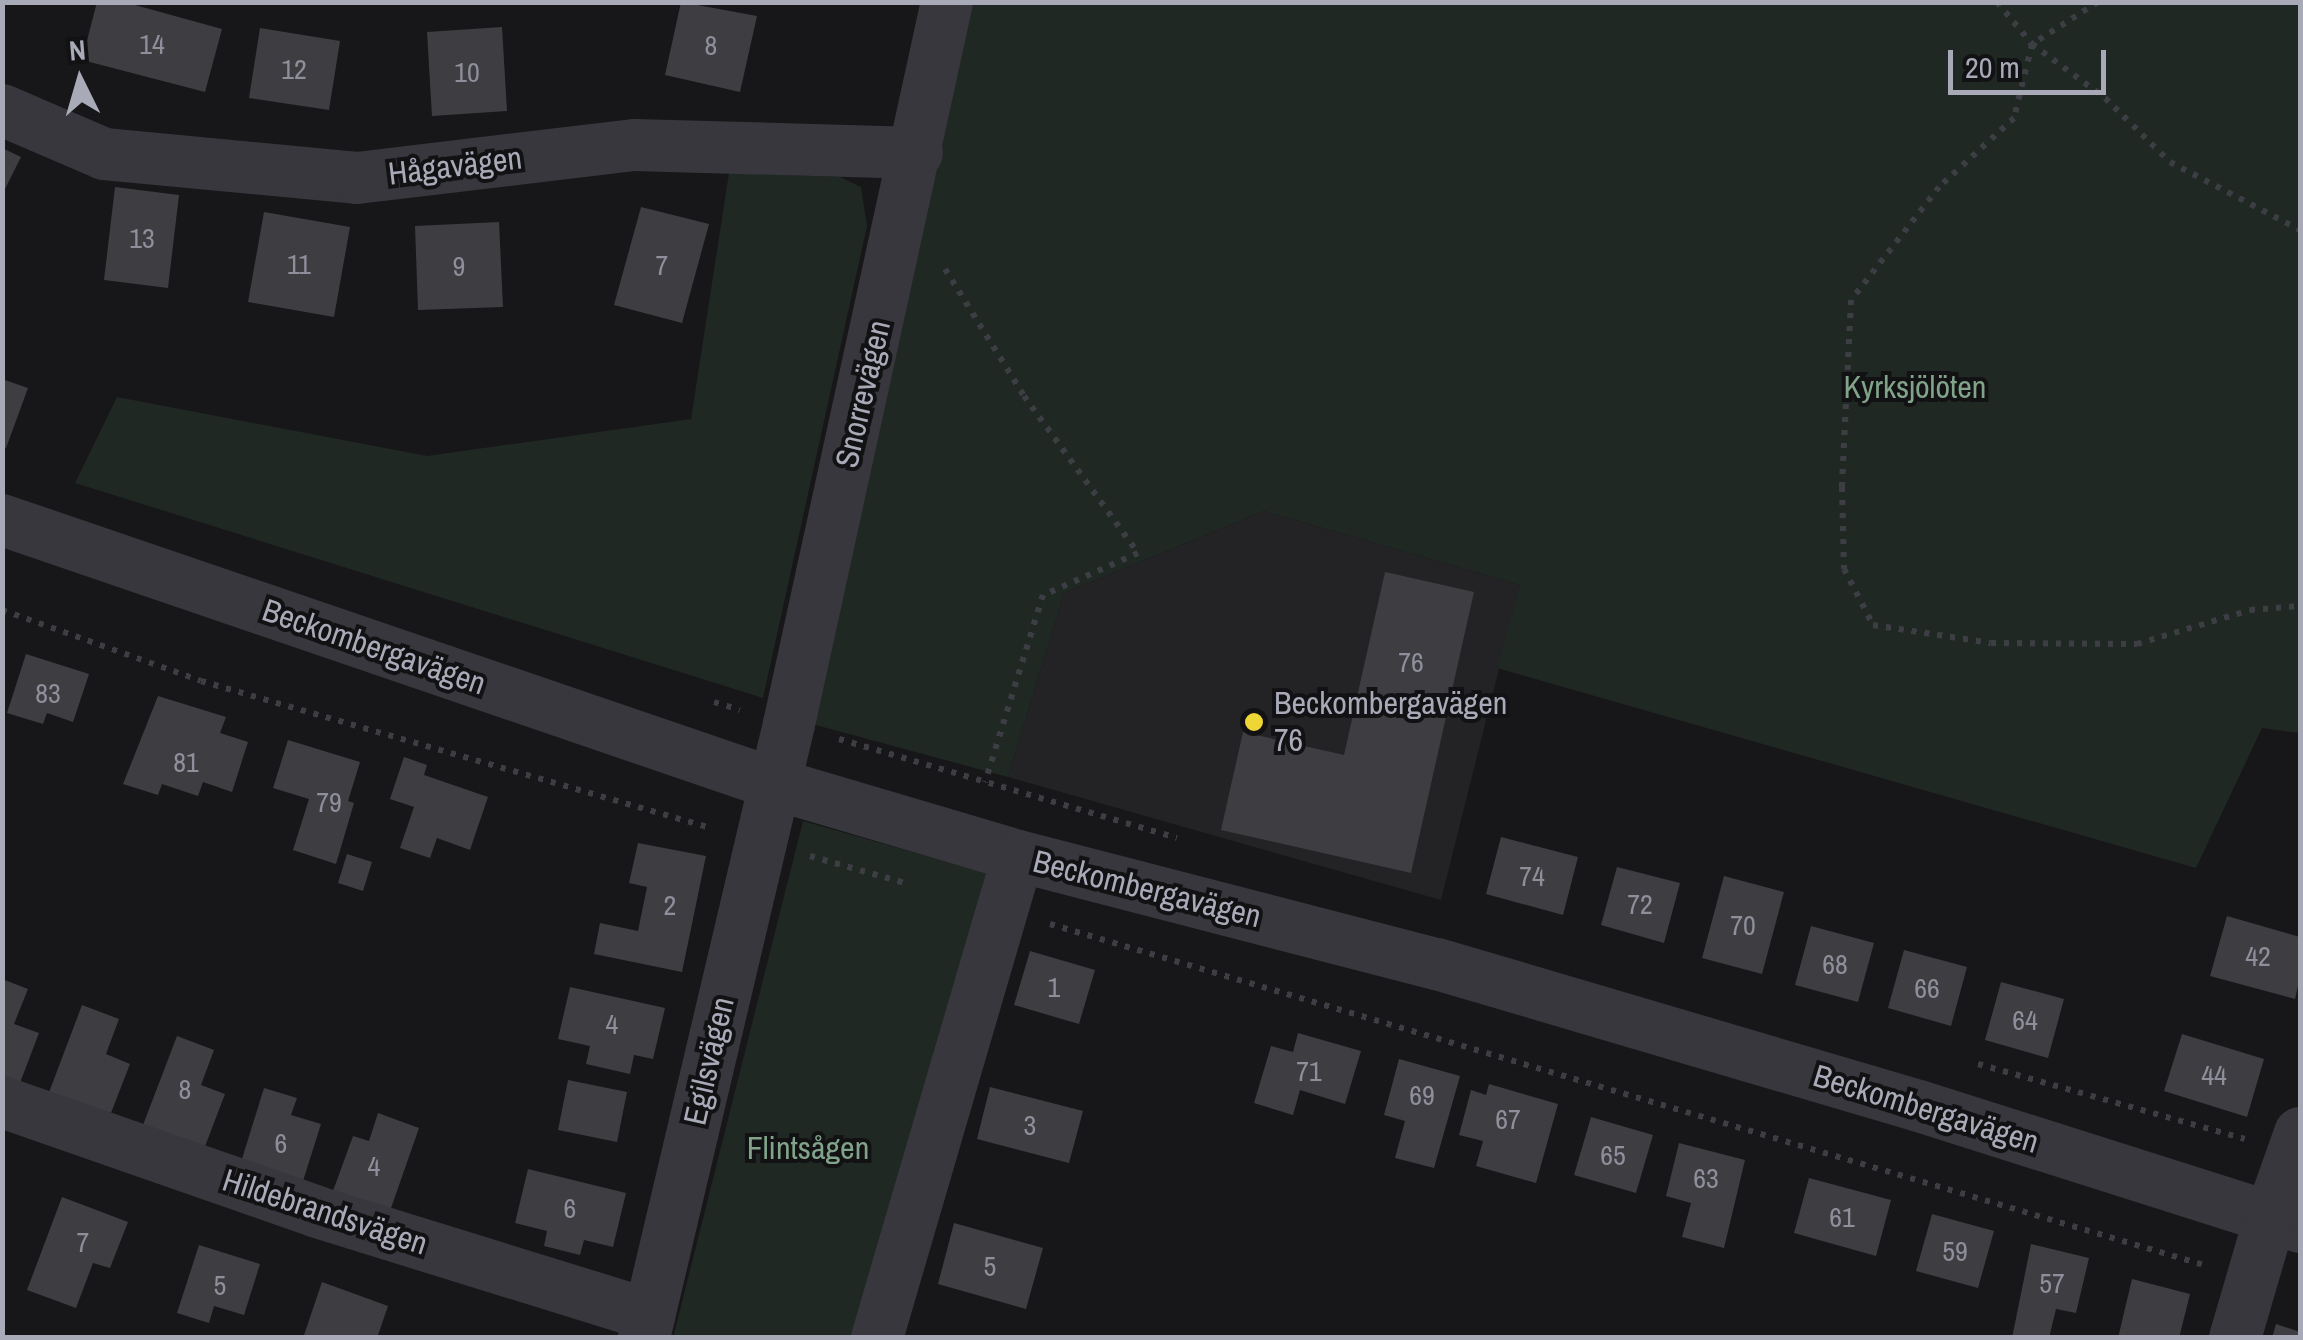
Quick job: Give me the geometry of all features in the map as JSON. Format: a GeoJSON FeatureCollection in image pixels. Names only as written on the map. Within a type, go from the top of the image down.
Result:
{"type":"FeatureCollection","features":[{"type":"Feature","properties":{"kind":"street","name":"Snorrevägen"},"geometry":{"type":"LineString","coordinates":[[775,784],[917,154],[947,2]]}},
{"type":"Feature","properties":{"kind":"street","name":"Hågavägen"},"geometry":{"type":"LineString","coordinates":[[2,110],[104,154],[357,178],[634,145],[917,154]]}},
{"type":"Feature","properties":{"kind":"street","name":"Beckombergavägen"},"geometry":{"type":"LineString","coordinates":[[2,520],[775,784],[1018,856],[1437,964],[2286,1221]]}},
{"type":"Feature","properties":{"kind":"street","name":"Egilsvägen"},"geometry":{"type":"LineString","coordinates":[[647,1326],[775,784]]}},
{"type":"Feature","properties":{"kind":"street"},"geometry":{"type":"LineString","coordinates":[[877,1338],[1018,856]]}},
{"type":"Feature","properties":{"kind":"street","name":"Hildebrandsvägen"},"geometry":{"type":"LineString","coordinates":[[2,1102],[647,1326]]}},
{"type":"Feature","properties":{"kind":"street"},"geometry":{"type":"LineString","coordinates":[[2235,1338],[2252,1278],[2286,1221],[2297,1143]]}},
{"type":"Feature","properties":{"kind":"path"},"geometry":{"type":"LineString","coordinates":[[1996,2],[2032,44],[2105,98],[2170,162],[2300,230]]}},
{"type":"Feature","properties":{"kind":"path"},"geometry":{"type":"LineString","coordinates":[[2098,2],[2032,44],[2014,118],[1938,187],[1851,300],[1842,487],[1844,570],[1873,625],[1991,643],[2137,644],[2250,610],[2300,606]]}},
{"type":"Feature","properties":{"kind":"path"},"geometry":{"type":"LineString","coordinates":[[936,255],[1024,396],[1138,553],[1042,595],[985,782]]}},
{"type":"Feature","properties":{"kind":"path"},"geometry":{"type":"LineString","coordinates":[[2,610],[201,681],[1003,910],[1400,1031],[2252,1278]]}},
{"type":"Feature","properties":{"kind":"path"},"geometry":{"type":"LineString","coordinates":[[697,698],[1189,841]]}},
{"type":"Feature","properties":{"kind":"path"},"geometry":{"type":"LineString","coordinates":[[1968,1062],[2297,1143]]}},
{"type":"Feature","properties":{"kind":"shaded area","name":"Beckombergavägen 76"},"geometry":{"type":"Polygon","coordinates":[[[1264,511],[1520,585],[1441,900],[1008,777],[1064,593],[1264,511]]]}},
{"type":"Feature","properties":{"kind":"green space","name":"Kyrksjölöten"},"geometry":{"type":"Polygon","coordinates":[[[972,3],[2300,3],[2300,733],[2262,728],[2196,868],[1497,668],[1520,585],[1264,511],[1064,593],[1008,777],[812,724],[972,3]]]}},
{"type":"Feature","properties":{"kind":"green space"},"geometry":{"type":"Polygon","coordinates":[[[729,173],[840,177],[861,187],[867,226],[763,698],[75,483],[117,397],[427,456],[691,419],[729,173]]]}},
{"type":"Feature","properties":{"kind":"green space","name":"Flintsågen"},"geometry":{"type":"Polygon","coordinates":[[[803,821],[986,873],[856,1337],[673,1338],[803,821]]]}},
{"type":"Feature","properties":{"kind":"building"},"geometry":{"type":"Polygon","coordinates":[[[97,2],[124,2],[222,29],[205,92],[82,60],[97,2]]]}},
{"type":"Feature","properties":{"kind":"building"},"geometry":{"type":"Polygon","coordinates":[[[681,2],[757,16],[740,92],[665,75],[681,2]]]}},
{"type":"Feature","properties":{"kind":"building"},"geometry":{"type":"Polygon","coordinates":[[[502,27],[507,111],[432,116],[427,32],[502,27]]]}},
{"type":"Feature","properties":{"kind":"building"},"geometry":{"type":"Polygon","coordinates":[[[260,28],[340,41],[329,110],[249,98],[260,28]]]}},
{"type":"Feature","properties":{"kind":"building"},"geometry":{"type":"Polygon","coordinates":[[[2,148],[21,157],[2,195],[2,148]]]}},
{"type":"Feature","properties":{"kind":"building"},"geometry":{"type":"Polygon","coordinates":[[[115,187],[179,195],[168,288],[104,280],[115,187]]]}},
{"type":"Feature","properties":{"kind":"building"},"geometry":{"type":"Polygon","coordinates":[[[641,207],[709,224],[682,323],[614,305],[641,207]]]}},
{"type":"Feature","properties":{"kind":"building"},"geometry":{"type":"Polygon","coordinates":[[[264,212],[350,227],[334,317],[248,302],[264,212]]]}},
{"type":"Feature","properties":{"kind":"building"},"geometry":{"type":"Polygon","coordinates":[[[499,222],[503,307],[418,310],[415,226],[499,222]]]}},
{"type":"Feature","properties":{"kind":"building"},"geometry":{"type":"Polygon","coordinates":[[[2,379],[28,388],[6,448],[2,447],[2,379]]]}},
{"type":"Feature","properties":{"kind":"building"},"geometry":{"type":"Polygon","coordinates":[[[1385,572],[1474,592],[1411,873],[1221,830],[1243,732],[1344,755],[1385,572]]]}},
{"type":"Feature","properties":{"kind":"building"},"geometry":{"type":"Polygon","coordinates":[[[26,654],[89,674],[73,722],[47,713],[43,724],[7,713],[26,654]]]}},
{"type":"Feature","properties":{"kind":"building"},"geometry":{"type":"Polygon","coordinates":[[[158,696],[226,717],[220,733],[248,742],[232,792],[203,782],[198,796],[162,784],[158,795],[123,784],[158,696]]]}},
{"type":"Feature","properties":{"kind":"building"},"geometry":{"type":"Polygon","coordinates":[[[288,740],[360,762],[348,801],[354,803],[336,864],[293,850],[309,799],[273,788],[288,740]]]}},
{"type":"Feature","properties":{"kind":"building"},"geometry":{"type":"Polygon","coordinates":[[[404,757],[427,765],[424,775],[488,797],[470,850],[437,838],[430,858],[400,848],[414,807],[390,799],[404,757]]]}},
{"type":"Feature","properties":{"kind":"building"},"geometry":{"type":"Polygon","coordinates":[[[1501,837],[1578,857],[1563,915],[1486,894],[1501,837]]]}},
{"type":"Feature","properties":{"kind":"building"},"geometry":{"type":"Polygon","coordinates":[[[638,843],[706,856],[682,972],[594,954],[600,923],[638,931],[647,887],[629,883],[638,843]]]}},
{"type":"Feature","properties":{"kind":"building"},"geometry":{"type":"Polygon","coordinates":[[[347,854],[372,862],[363,891],[338,883],[347,854]]]}},
{"type":"Feature","properties":{"kind":"building"},"geometry":{"type":"Polygon","coordinates":[[[1617,867],[1680,883],[1664,943],[1601,925],[1617,867]]]}},
{"type":"Feature","properties":{"kind":"building"},"geometry":{"type":"Polygon","coordinates":[[[1724,876],[1784,892],[1762,974],[1702,958],[1724,876]]]}},
{"type":"Feature","properties":{"kind":"building"},"geometry":{"type":"Polygon","coordinates":[[[2227,916],[2300,937],[2300,977],[2295,999],[2210,976],[2227,916]]]}},
{"type":"Feature","properties":{"kind":"building"},"geometry":{"type":"Polygon","coordinates":[[[1811,926],[1874,943],[1858,1002],[1795,985],[1811,926]]]}},
{"type":"Feature","properties":{"kind":"building"},"geometry":{"type":"Polygon","coordinates":[[[1904,950],[1967,967],[1951,1026],[1888,1008],[1904,950]]]}},
{"type":"Feature","properties":{"kind":"building"},"geometry":{"type":"Polygon","coordinates":[[[1030,951],[1095,970],[1079,1024],[1014,1005],[1030,951]]]}},
{"type":"Feature","properties":{"kind":"building"},"geometry":{"type":"Polygon","coordinates":[[[2,979],[28,989],[14,1024],[39,1033],[18,1088],[2,1082],[2,979]]]}},
{"type":"Feature","properties":{"kind":"building"},"geometry":{"type":"Polygon","coordinates":[[[2001,982],[2064,999],[2048,1058],[1985,1040],[2001,982]]]}},
{"type":"Feature","properties":{"kind":"building"},"geometry":{"type":"Polygon","coordinates":[[[570,987],[665,1008],[653,1059],[634,1055],[630,1074],[586,1064],[590,1046],[558,1039],[570,987]]]}},
{"type":"Feature","properties":{"kind":"building"},"geometry":{"type":"Polygon","coordinates":[[[82,1005],[119,1019],[106,1054],[130,1064],[109,1118],[48,1095],[82,1005]]]}},
{"type":"Feature","properties":{"kind":"building"},"geometry":{"type":"Polygon","coordinates":[[[1298,1033],[1361,1051],[1345,1104],[1300,1090],[1293,1115],[1254,1103],[1271,1046],[1293,1052],[1298,1033]]]}},
{"type":"Feature","properties":{"kind":"building"},"geometry":{"type":"Polygon","coordinates":[[[2182,1034],[2264,1059],[2247,1117],[2164,1091],[2182,1034]]]}},
{"type":"Feature","properties":{"kind":"building"},"geometry":{"type":"Polygon","coordinates":[[[177,1036],[214,1050],[201,1085],[225,1094],[204,1149],[143,1125],[177,1036]]]}},
{"type":"Feature","properties":{"kind":"building"},"geometry":{"type":"Polygon","coordinates":[[[1399,1059],[1460,1076],[1434,1168],[1395,1158],[1405,1121],[1384,1115],[1399,1059]]]}},
{"type":"Feature","properties":{"kind":"building"},"geometry":{"type":"Polygon","coordinates":[[[568,1080],[627,1092],[617,1142],[558,1130],[568,1080]]]}},
{"type":"Feature","properties":{"kind":"building"},"geometry":{"type":"Polygon","coordinates":[[[1489,1084],[1558,1104],[1536,1183],[1476,1166],[1483,1141],[1459,1135],[1471,1090],[1486,1095],[1489,1084]]]}},
{"type":"Feature","properties":{"kind":"building"},"geometry":{"type":"Polygon","coordinates":[[[990,1087],[1083,1111],[1069,1163],[977,1139],[990,1087]]]}},
{"type":"Feature","properties":{"kind":"building"},"geometry":{"type":"Polygon","coordinates":[[[264,1088],[297,1098],[291,1115],[321,1124],[303,1181],[241,1162],[264,1088]]]}},
{"type":"Feature","properties":{"kind":"building"},"geometry":{"type":"Polygon","coordinates":[[[378,1113],[419,1128],[390,1211],[333,1191],[353,1136],[369,1141],[378,1113]]]}},
{"type":"Feature","properties":{"kind":"building"},"geometry":{"type":"Polygon","coordinates":[[[1591,1117],[1653,1135],[1636,1193],[1574,1175],[1591,1117]]]}},
{"type":"Feature","properties":{"kind":"building"},"geometry":{"type":"Polygon","coordinates":[[[1679,1143],[1745,1160],[1724,1248],[1682,1237],[1691,1203],[1666,1196],[1679,1143]]]}},
{"type":"Feature","properties":{"kind":"building"},"geometry":{"type":"Polygon","coordinates":[[[528,1169],[626,1193],[613,1247],[584,1240],[580,1255],[544,1246],[547,1231],[515,1223],[528,1169]]]}},
{"type":"Feature","properties":{"kind":"building"},"geometry":{"type":"Polygon","coordinates":[[[1809,1178],[1891,1200],[1876,1256],[1794,1233],[1809,1178]]]}},
{"type":"Feature","properties":{"kind":"building"},"geometry":{"type":"Polygon","coordinates":[[[62,1197],[128,1222],[110,1268],[93,1263],[76,1308],[27,1290],[62,1197]]]}},
{"type":"Feature","properties":{"kind":"building"},"geometry":{"type":"Polygon","coordinates":[[[1932,1214],[1994,1231],[1978,1288],[1916,1271],[1932,1214]]]}},
{"type":"Feature","properties":{"kind":"building"},"geometry":{"type":"Polygon","coordinates":[[[954,1223],[1043,1248],[1026,1309],[938,1284],[954,1223]]]}},
{"type":"Feature","properties":{"kind":"building"},"geometry":{"type":"Polygon","coordinates":[[[2031,1244],[2089,1258],[2076,1313],[2056,1309],[2049,1338],[2012,1338],[2031,1244]]]}},
{"type":"Feature","properties":{"kind":"building"},"geometry":{"type":"Polygon","coordinates":[[[199,1245],[260,1264],[244,1315],[214,1306],[209,1323],[177,1313],[199,1245]]]}},
{"type":"Feature","properties":{"kind":"building"},"geometry":{"type":"Polygon","coordinates":[[[2132,1279],[2190,1294],[2179,1338],[2118,1338],[2132,1279]]]}},
{"type":"Feature","properties":{"kind":"building"},"geometry":{"type":"Polygon","coordinates":[[[322,1282],[388,1306],[377,1338],[303,1338],[322,1282]]]}},
{"type":"Feature","properties":{"kind":"building"},"geometry":{"type":"Polygon","coordinates":[[[2276,1324],[2300,1332],[2300,1338],[2272,1338],[2276,1324]]]}},
{"type":"Feature","properties":{"kind":"place","name":"Beckombergavägen 76"},"geometry":{"type":"Point","coordinates":[1254,722]}}]}
